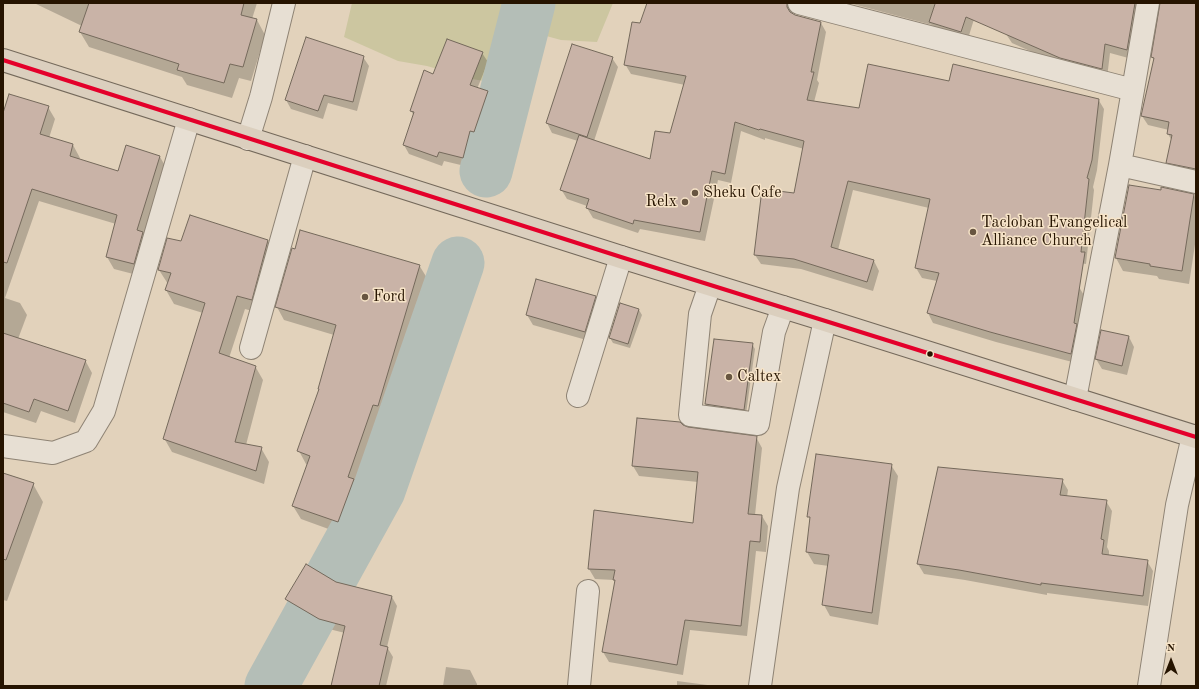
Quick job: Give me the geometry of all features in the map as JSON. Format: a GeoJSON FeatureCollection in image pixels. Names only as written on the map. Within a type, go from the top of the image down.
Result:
{"type":"FeatureCollection","features":[{"type":"Feature","properties":{"kind":"main road"},"geometry":{"type":"LineString","coordinates":[[3,60],[621,257],[1195,436]]}},
{"type":"Feature","properties":{"kind":"street"},"geometry":{"type":"LineString","coordinates":[[248,139],[261,97],[284,3]]}},
{"type":"Feature","properties":{"kind":"street"},"geometry":{"type":"LineString","coordinates":[[799,3],[1133,90]]}},
{"type":"Feature","properties":{"kind":"street"},"geometry":{"type":"LineString","coordinates":[[1075,399],[1120,165],[1148,3]]}},
{"type":"Feature","properties":{"kind":"street"},"geometry":{"type":"LineString","coordinates":[[3,446],[53,453],[86,441],[100,417],[106,403],[188,119]]}},
{"type":"Feature","properties":{"kind":"street"},"geometry":{"type":"LineString","coordinates":[[251,348],[305,156]]}},
{"type":"Feature","properties":{"kind":"street"},"geometry":{"type":"LineString","coordinates":[[1120,165],[1196,182]]}},
{"type":"Feature","properties":{"kind":"street"},"geometry":{"type":"LineString","coordinates":[[578,396],[621,257]]}},
{"type":"Feature","properties":{"kind":"street"},"geometry":{"type":"LineString","coordinates":[[710,285],[700,314],[690,415],[758,424],[774,332],[783,307]]}},
{"type":"Feature","properties":{"kind":"street"},"geometry":{"type":"LineString","coordinates":[[760,686],[788,488],[825,320]]}},
{"type":"Feature","properties":{"kind":"street"},"geometry":{"type":"LineString","coordinates":[[1149,686],[1177,505],[1195,436]]}},
{"type":"Feature","properties":{"kind":"street"},"geometry":{"type":"LineString","coordinates":[[579,686],[588,591]]}},
{"type":"Feature","properties":{"kind":"shaded area"},"geometry":{"type":"Polygon","coordinates":[[[352,3],[613,3],[597,42],[561,40],[502,24],[484,81],[427,66],[398,61],[344,37],[352,3]]]}},
{"type":"Feature","properties":{"kind":"building"},"geometry":{"type":"Polygon","coordinates":[[[89,3],[244,3],[241,15],[257,19],[243,67],[230,64],[224,83],[177,70],[179,64],[79,32],[89,3]]]}},
{"type":"Feature","properties":{"kind":"building"},"geometry":{"type":"Polygon","coordinates":[[[647,3],[787,3],[787,7],[790,12],[795,15],[821,22],[811,72],[814,72],[807,100],[859,108],[868,64],[949,81],[953,64],[1099,99],[1092,160],[1087,178],[1089,179],[1081,252],[1085,252],[1074,323],[1077,324],[1071,354],[927,313],[939,273],[915,268],[930,199],[848,181],[831,247],[874,260],[867,282],[794,259],[754,255],[762,189],[794,193],[804,141],[760,129],[759,130],[735,122],[725,174],[712,171],[700,232],[634,220],[633,224],[586,208],[589,199],[560,190],[579,135],[650,159],[655,131],[670,133],[686,76],[624,65],[632,22],[640,23],[647,3]]]}},
{"type":"Feature","properties":{"kind":"building"},"geometry":{"type":"Polygon","coordinates":[[[934,3],[1135,3],[1127,50],[1105,44],[1102,69],[1060,58],[966,17],[961,32],[929,22],[935,4],[934,3]]]}},
{"type":"Feature","properties":{"kind":"building"},"geometry":{"type":"Polygon","coordinates":[[[1160,3],[1196,3],[1196,169],[1166,163],[1172,135],[1167,134],[1169,122],[1141,116],[1154,58],[1151,57],[1160,3]]]}},
{"type":"Feature","properties":{"kind":"building"},"geometry":{"type":"Polygon","coordinates":[[[306,37],[364,56],[353,102],[324,95],[318,111],[285,100],[306,37]]]}},
{"type":"Feature","properties":{"kind":"building"},"geometry":{"type":"Polygon","coordinates":[[[447,39],[483,52],[470,85],[488,91],[474,132],[470,131],[463,158],[439,152],[437,157],[403,145],[414,112],[410,111],[424,70],[433,74],[447,39]]]}},
{"type":"Feature","properties":{"kind":"building"},"geometry":{"type":"Polygon","coordinates":[[[572,44],[613,57],[587,137],[546,123],[572,44]]]}},
{"type":"Feature","properties":{"kind":"building"},"geometry":{"type":"Polygon","coordinates":[[[9,94],[49,106],[40,134],[73,144],[70,156],[118,171],[126,145],[160,156],[137,230],[143,232],[134,264],[106,257],[117,215],[32,189],[7,263],[3,262],[3,113],[9,94]]]}},
{"type":"Feature","properties":{"kind":"building"},"geometry":{"type":"Polygon","coordinates":[[[1129,185],[1161,190],[1161,187],[1194,194],[1182,271],[1115,258],[1129,185]]]}},
{"type":"Feature","properties":{"kind":"building"},"geometry":{"type":"Polygon","coordinates":[[[190,215],[268,240],[252,300],[237,296],[219,353],[256,366],[235,442],[262,447],[256,471],[163,439],[205,303],[165,290],[171,273],[158,270],[167,238],[181,241],[190,215]]]}},
{"type":"Feature","properties":{"kind":"building"},"geometry":{"type":"Polygon","coordinates":[[[300,230],[420,265],[378,406],[373,405],[348,477],[354,479],[338,522],[292,506],[310,456],[297,451],[319,389],[336,325],[275,307],[292,248],[295,249],[300,230]]]}},
{"type":"Feature","properties":{"kind":"building"},"geometry":{"type":"Polygon","coordinates":[[[536,279],[596,296],[585,332],[526,315],[536,279]]]}},
{"type":"Feature","properties":{"kind":"building"},"geometry":{"type":"Polygon","coordinates":[[[620,303],[639,309],[628,344],[609,338],[620,303]]]}},
{"type":"Feature","properties":{"kind":"building"},"geometry":{"type":"Polygon","coordinates":[[[1101,330],[1129,336],[1122,366],[1095,359],[1101,330]]]}},
{"type":"Feature","properties":{"kind":"building"},"geometry":{"type":"Polygon","coordinates":[[[3,333],[86,360],[68,411],[34,399],[29,412],[3,403],[3,333]]]}},
{"type":"Feature","properties":{"kind":"building","name":"Caltex"},"geometry":{"type":"Polygon","coordinates":[[[714,339],[753,343],[744,410],[705,404],[714,339]]]}},
{"type":"Feature","properties":{"kind":"building"},"geometry":{"type":"Polygon","coordinates":[[[637,418],[680,422],[688,427],[757,436],[748,514],[762,515],[760,542],[750,541],[741,626],[685,620],[677,665],[602,652],[615,580],[613,580],[615,570],[588,569],[594,510],[693,523],[698,472],[632,466],[637,418]]]}},
{"type":"Feature","properties":{"kind":"building"},"geometry":{"type":"Polygon","coordinates":[[[816,454],[892,464],[872,613],[822,605],[829,555],[806,552],[810,517],[807,517],[816,454]]]}},
{"type":"Feature","properties":{"kind":"building"},"geometry":{"type":"Polygon","coordinates":[[[938,467],[1063,479],[1060,495],[1107,500],[1101,539],[1104,540],[1102,554],[1148,560],[1143,596],[1041,583],[1041,585],[917,564],[938,467]]]}},
{"type":"Feature","properties":{"kind":"building"},"geometry":{"type":"Polygon","coordinates":[[[3,473],[34,483],[6,560],[3,559],[3,473]]]}},
{"type":"Feature","properties":{"kind":"building"},"geometry":{"type":"Polygon","coordinates":[[[306,564],[336,582],[392,596],[380,645],[388,647],[379,686],[331,686],[345,626],[319,619],[285,599],[306,564]]]}},
{"type":"Feature","properties":{"kind":"waterway"},"geometry":{"type":"LineString","coordinates":[[486,171],[529,3]]}},
{"type":"Feature","properties":{"kind":"waterway"},"geometry":{"type":"LineString","coordinates":[[485,176],[486,171]]}},
{"type":"Feature","properties":{"kind":"waterway"},"geometry":{"type":"LineString","coordinates":[[271,686],[379,490],[458,263]]}},
{"type":"Feature","properties":{"kind":"transit line"},"geometry":{"type":"LineString","coordinates":[[3,60],[621,257],[1196,437]]}},
{"type":"Feature","properties":{"kind":"place","name":"Sheku Cafe"},"geometry":{"type":"Point","coordinates":[695,193]}},
{"type":"Feature","properties":{"kind":"place","name":"Relx"},"geometry":{"type":"Point","coordinates":[685,202]}},
{"type":"Feature","properties":{"kind":"place","name":"Tacloban Evangelical Alliance Church"},"geometry":{"type":"Point","coordinates":[973,232]}},
{"type":"Feature","properties":{"kind":"place","name":"Ford"},"geometry":{"type":"Point","coordinates":[365,297]}},
{"type":"Feature","properties":{"kind":"place","name":"Caltex"},"geometry":{"type":"Point","coordinates":[729,377]}}]}
